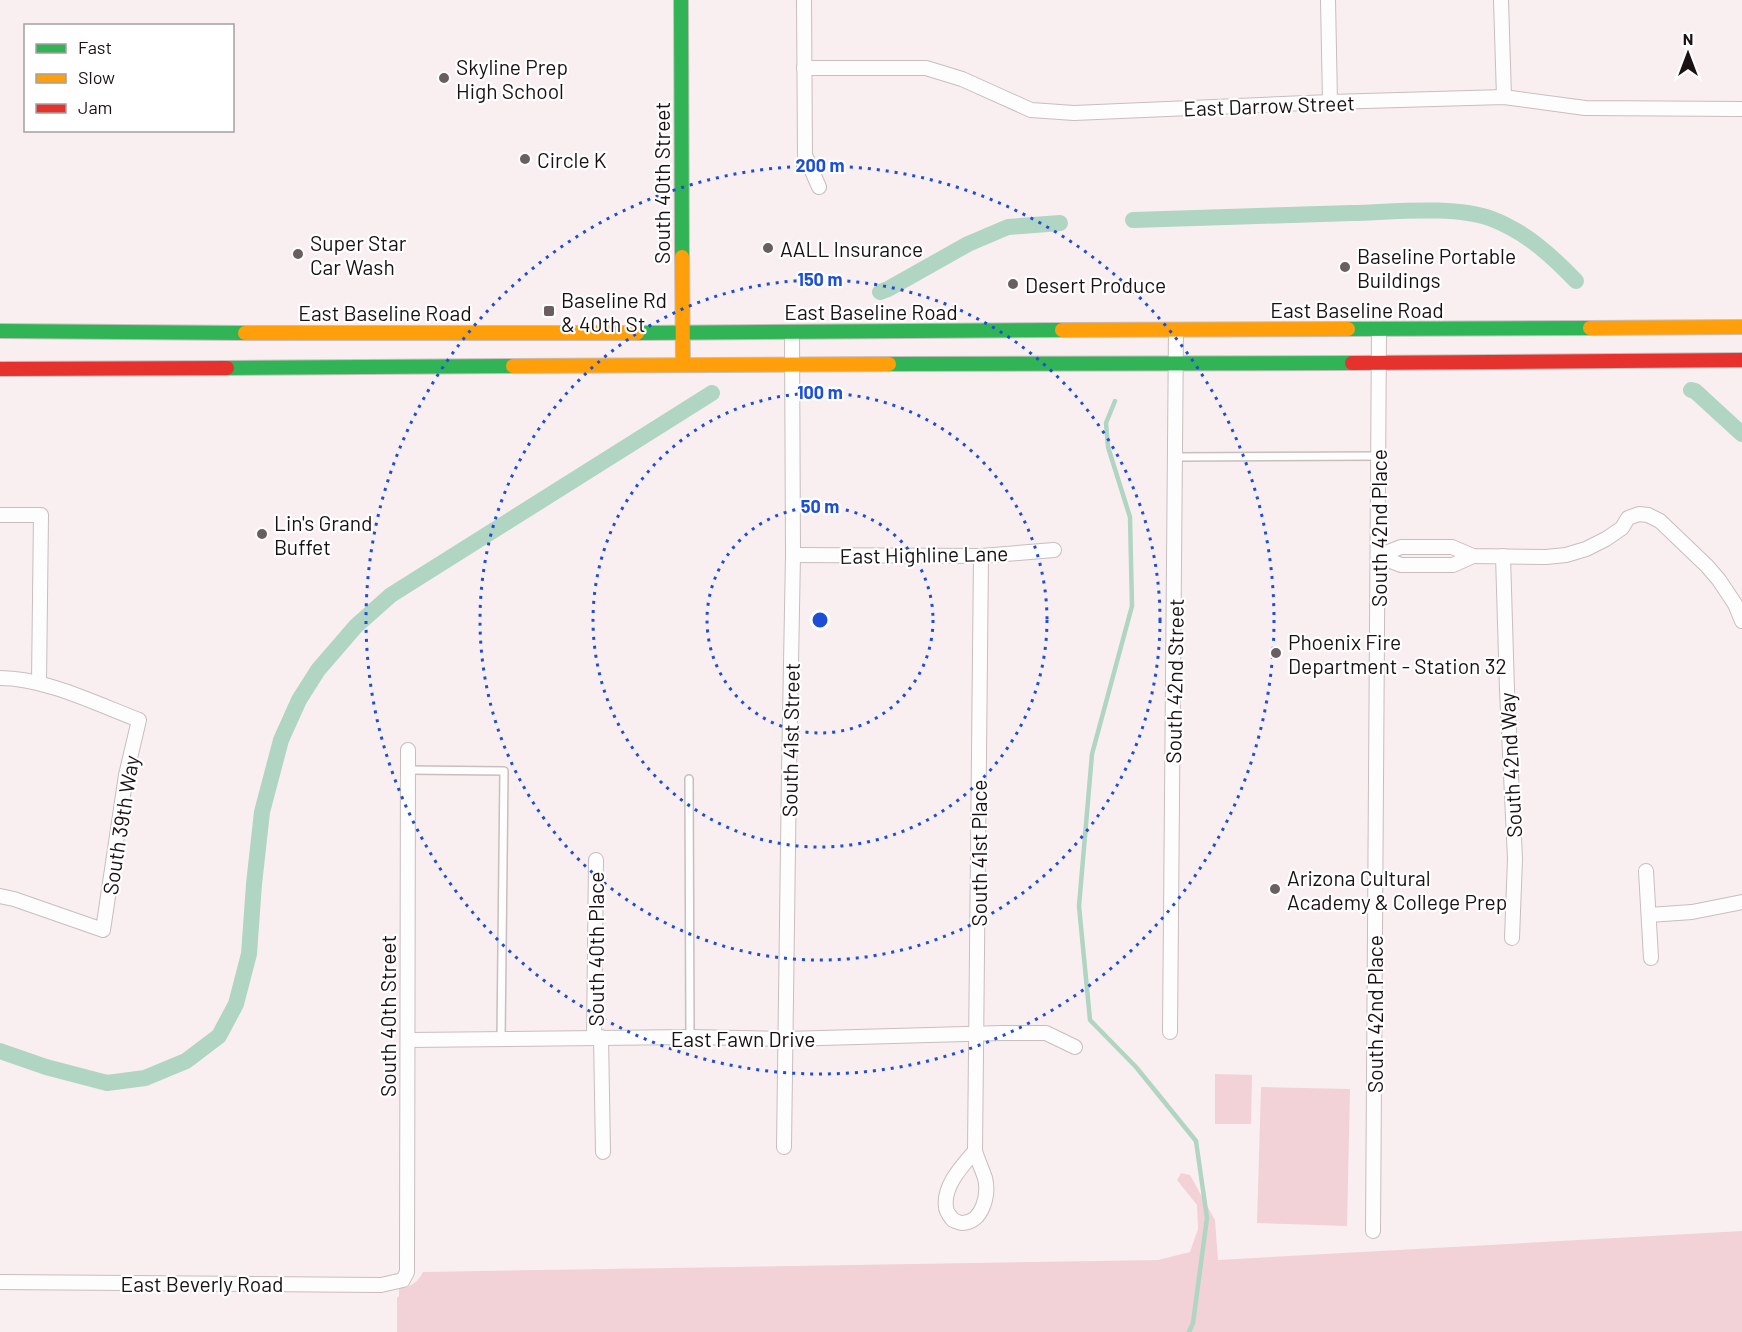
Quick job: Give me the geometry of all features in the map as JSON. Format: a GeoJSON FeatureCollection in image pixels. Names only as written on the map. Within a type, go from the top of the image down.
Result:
{"type":"FeatureCollection","features":[{"type":"Feature","properties":{"kind":"main road","name":"South 40th Street"},"geometry":{"type":"LineString","coordinates":[[681,0],[683,365]]}},
{"type":"Feature","properties":{"kind":"main road","name":"East Baseline Road"},"geometry":{"type":"LineString","coordinates":[[0,331],[683,365],[1176,364],[1379,362],[1589,345],[1694,344],[1742,327]]}},
{"type":"Feature","properties":{"kind":"main road","name":"East Baseline Road"},"geometry":{"type":"LineString","coordinates":[[0,369],[682,333],[1176,330],[1379,329],[1589,345],[1694,344],[1742,360]]}},
{"type":"Feature","properties":{"kind":"street"},"geometry":{"type":"LineString","coordinates":[[804,0],[805,155],[819,187]]}},
{"type":"Feature","properties":{"kind":"street"},"geometry":{"type":"LineString","coordinates":[[1329,0],[1330,102]]}},
{"type":"Feature","properties":{"kind":"street"},"geometry":{"type":"LineString","coordinates":[[1501,0],[1504,97]]}},
{"type":"Feature","properties":{"kind":"street","name":"East Darrow Street"},"geometry":{"type":"LineString","coordinates":[[804,68],[926,68],[962,79],[1031,110],[1074,113],[1504,97],[1585,108],[1742,109]]}},
{"type":"Feature","properties":{"kind":"street","name":"South 42nd Place"},"geometry":{"type":"LineString","coordinates":[[1373,1231],[1379,329]]}},
{"type":"Feature","properties":{"kind":"street","name":"South 42nd Street"},"geometry":{"type":"LineString","coordinates":[[1170,1032],[1176,330]]}},
{"type":"Feature","properties":{"kind":"street","name":"South 41st Street"},"geometry":{"type":"LineString","coordinates":[[784,1147],[793,555],[792,332]]}},
{"type":"Feature","properties":{"kind":"street"},"geometry":{"type":"LineString","coordinates":[[1378,556],[1401,547],[1452,547],[1473,556],[1566,555],[1586,549],[1606,539],[1622,528],[1628,518],[1639,514],[1648,515],[1660,521],[1707,566],[1730,596],[1742,621]]}},
{"type":"Feature","properties":{"kind":"street"},"geometry":{"type":"LineString","coordinates":[[0,515],[41,515],[39,682],[0,678]]}},
{"type":"Feature","properties":{"kind":"street"},"geometry":{"type":"LineString","coordinates":[[1442,547],[1442,565]]}},
{"type":"Feature","properties":{"kind":"street","name":"East Highline Lane"},"geometry":{"type":"LineString","coordinates":[[793,555],[981,556],[1054,550]]}},
{"type":"Feature","properties":{"kind":"street","name":"South 41st Place"},"geometry":{"type":"LineString","coordinates":[[975,1151],[946,1194],[946,1209],[953,1220],[963,1223],[981,1213],[985,1202],[985,1179],[975,1151],[981,556]]}},
{"type":"Feature","properties":{"kind":"street"},"geometry":{"type":"LineString","coordinates":[[1378,556],[1401,565],[1453,565],[1473,556]]}},
{"type":"Feature","properties":{"kind":"street","name":"South 42nd Way"},"geometry":{"type":"LineString","coordinates":[[1503,556],[1515,859],[1512,938]]}},
{"type":"Feature","properties":{"kind":"street","name":"South 39th Way"},"geometry":{"type":"LineString","coordinates":[[0,896],[103,930],[126,775],[139,720],[39,682]]}},
{"type":"Feature","properties":{"kind":"street","name":"South 40th Street"},"geometry":{"type":"LineString","coordinates":[[403,1280],[407,1272],[408,750]]}},
{"type":"Feature","properties":{"kind":"street","name":"South 40th Place"},"geometry":{"type":"LineString","coordinates":[[596,860],[598,1038],[603,1152]]}},
{"type":"Feature","properties":{"kind":"street"},"geometry":{"type":"LineString","coordinates":[[1646,871],[1651,958]]}},
{"type":"Feature","properties":{"kind":"street"},"geometry":{"type":"LineString","coordinates":[[1648,915],[1692,912],[1742,902]]}},
{"type":"Feature","properties":{"kind":"street","name":"East Fawn Drive"},"geometry":{"type":"LineString","coordinates":[[408,1040],[690,1037],[785,1039],[1046,1033],[1075,1047]]}},
{"type":"Feature","properties":{"kind":"street","name":"East Beverly Road"},"geometry":{"type":"LineString","coordinates":[[0,1282],[381,1285],[403,1280]]}},
{"type":"Feature","properties":{"kind":"lane"},"geometry":{"type":"LineString","coordinates":[[1175,457],[1379,456]]}},
{"type":"Feature","properties":{"kind":"lane"},"geometry":{"type":"LineString","coordinates":[[408,770],[504,771],[501,1038]]}},
{"type":"Feature","properties":{"kind":"lane"},"geometry":{"type":"LineString","coordinates":[[689,779],[690,1037]]}},
{"type":"Feature","properties":{"kind":"shaded area"},"geometry":{"type":"Polygon","coordinates":[[[1215,1074],[1252,1075],[1251,1124],[1215,1124],[1215,1074]]]}},
{"type":"Feature","properties":{"kind":"shaded area"},"geometry":{"type":"Polygon","coordinates":[[[1261,1087],[1350,1089],[1347,1226],[1257,1223],[1261,1087]]]}},
{"type":"Feature","properties":{"kind":"shaded area"},"geometry":{"type":"Polygon","coordinates":[[[1181,1173],[1190,1175],[1215,1220],[1218,1260],[1742,1231],[1742,1332],[397,1332],[399,1288],[414,1283],[423,1272],[1158,1260],[1190,1252],[1198,1229],[1197,1205],[1177,1180],[1181,1173]]]}},
{"type":"Feature","properties":{"kind":"waterway"},"geometry":{"type":"LineString","coordinates":[[1133,220],[1404,211],[1460,212],[1492,219],[1516,231],[1548,254],[1576,281]]}},
{"type":"Feature","properties":{"kind":"waterway"},"geometry":{"type":"LineString","coordinates":[[880,292],[968,244],[1008,227],[1060,223]]}},
{"type":"Feature","properties":{"kind":"waterway"},"geometry":{"type":"LineString","coordinates":[[1691,390],[1695,391],[1742,434]]}},
{"type":"Feature","properties":{"kind":"waterway"},"geometry":{"type":"LineString","coordinates":[[0,1051],[46,1067],[107,1083],[145,1078],[186,1061],[219,1036],[236,1004],[249,954],[262,812],[281,740],[299,700],[318,670],[356,626],[391,595],[712,393]]}},
{"type":"Feature","properties":{"kind":"waterway"},"geometry":{"type":"LineString","coordinates":[[1115,401],[1106,423],[1108,447],[1130,517],[1132,606],[1092,754],[1079,906],[1090,1020],[1136,1067],[1196,1141],[1207,1218],[1193,1323],[1189,1332]]}},
{"type":"Feature","properties":{"kind":"traffic: fast"},"geometry":{"type":"LineString","coordinates":[[681,0],[682,257]]}},
{"type":"Feature","properties":{"kind":"traffic: fast"},"geometry":{"type":"LineString","coordinates":[[1348,329],[1590,328]]}},
{"type":"Feature","properties":{"kind":"traffic: fast"},"geometry":{"type":"LineString","coordinates":[[637,333],[1062,330]]}},
{"type":"Feature","properties":{"kind":"traffic: fast"},"geometry":{"type":"LineString","coordinates":[[0,331],[245,333]]}},
{"type":"Feature","properties":{"kind":"traffic: fast"},"geometry":{"type":"LineString","coordinates":[[889,364],[1352,363]]}},
{"type":"Feature","properties":{"kind":"traffic: fast"},"geometry":{"type":"LineString","coordinates":[[227,368],[513,366]]}},
{"type":"Feature","properties":{"kind":"traffic: slow"},"geometry":{"type":"LineString","coordinates":[[682,257],[683,365]]}},
{"type":"Feature","properties":{"kind":"traffic: slow"},"geometry":{"type":"LineString","coordinates":[[1590,328],[1742,327]]}},
{"type":"Feature","properties":{"kind":"traffic: slow"},"geometry":{"type":"LineString","coordinates":[[1062,330],[1348,329]]}},
{"type":"Feature","properties":{"kind":"traffic: slow"},"geometry":{"type":"LineString","coordinates":[[245,333],[637,333]]}},
{"type":"Feature","properties":{"kind":"traffic: slow"},"geometry":{"type":"LineString","coordinates":[[513,366],[889,364]]}},
{"type":"Feature","properties":{"kind":"traffic: jam"},"geometry":{"type":"LineString","coordinates":[[1352,363],[1742,360]]}},
{"type":"Feature","properties":{"kind":"traffic: jam"},"geometry":{"type":"LineString","coordinates":[[0,369],[227,368]]}},
{"type":"Feature","properties":{"kind":"place","name":"Skyline Prep High School"},"geometry":{"type":"Point","coordinates":[444,78]}},
{"type":"Feature","properties":{"kind":"place","name":"Circle K"},"geometry":{"type":"Point","coordinates":[525,159]}},
{"type":"Feature","properties":{"kind":"place","name":"AALL Insurance"},"geometry":{"type":"Point","coordinates":[768,248]}},
{"type":"Feature","properties":{"kind":"place","name":"Super Star Car Wash"},"geometry":{"type":"Point","coordinates":[298,254]}},
{"type":"Feature","properties":{"kind":"place","name":"Baseline Portable Buildings"},"geometry":{"type":"Point","coordinates":[1345,267]}},
{"type":"Feature","properties":{"kind":"place","name":"Desert Produce"},"geometry":{"type":"Point","coordinates":[1013,284]}},
{"type":"Feature","properties":{"kind":"place","name":"Baseline Rd & 40th St"},"geometry":{"type":"Point","coordinates":[549,311]}},
{"type":"Feature","properties":{"kind":"place","name":"Lin's Grand Buffet"},"geometry":{"type":"Point","coordinates":[262,534]}},
{"type":"Feature","properties":{"kind":"place","name":"Phoenix Fire Department - Station 32"},"geometry":{"type":"Point","coordinates":[1276,653]}},
{"type":"Feature","properties":{"kind":"place","name":"Arizona Cultural Academy & College Prep"},"geometry":{"type":"Point","coordinates":[1275,889]}}]}
